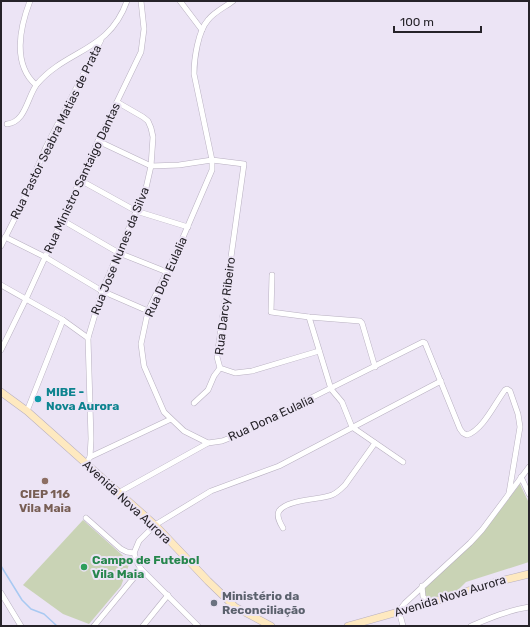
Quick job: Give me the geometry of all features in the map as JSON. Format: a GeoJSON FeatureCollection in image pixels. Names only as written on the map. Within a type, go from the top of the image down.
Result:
{"type":"FeatureCollection","features":[{"type":"Feature","properties":{"kind":"street"},"geometry":{"type":"LineString","coordinates":[[7,124],[13,124],[23,113],[36,85],[26,74],[20,46],[21,30],[30,1]]}},
{"type":"Feature","properties":{"kind":"street","name":"Rua Pastor Seabra Matias de Prata"},"geometry":{"type":"LineString","coordinates":[[36,85],[59,66],[101,40],[117,23],[124,11],[127,1]]}},
{"type":"Feature","properties":{"kind":"street","name":"Rua Ministro Santaigo Dantas"},"geometry":{"type":"LineString","coordinates":[[1,350],[141,52],[144,29],[141,1]]}},
{"type":"Feature","properties":{"kind":"street"},"geometry":{"type":"LineString","coordinates":[[180,1],[202,30]]}},
{"type":"Feature","properties":{"kind":"street"},"geometry":{"type":"LineString","coordinates":[[98,141],[151,166],[179,165],[212,160],[194,74],[194,62],[202,30],[209,18],[233,1]]}},
{"type":"Feature","properties":{"kind":"street","name":"Rua Pastor Seabra Matias de Prata"},"geometry":{"type":"LineString","coordinates":[[1,246],[46,147],[101,40]]}},
{"type":"Feature","properties":{"kind":"street","name":"Rua Jose Nunes da Silva"},"geometry":{"type":"LineString","coordinates":[[90,457],[88,338],[102,291],[146,188],[151,166],[153,138],[148,121],[117,102]]}},
{"type":"Feature","properties":{"kind":"street","name":"Rua Darcy Ribeiro"},"geometry":{"type":"LineString","coordinates":[[212,160],[244,165],[217,357],[220,368],[235,373],[252,372],[319,351]]}},
{"type":"Feature","properties":{"kind":"street","name":"Rua Don Eulalia"},"geometry":{"type":"LineString","coordinates":[[208,443],[184,431],[164,412],[144,366],[141,344],[148,311],[188,227],[212,170],[212,160]]}},
{"type":"Feature","properties":{"kind":"street"},"geometry":{"type":"LineString","coordinates":[[80,180],[136,211],[188,227]]}},
{"type":"Feature","properties":{"kind":"street"},"geometry":{"type":"LineString","coordinates":[[62,220],[119,253],[167,272]]}},
{"type":"Feature","properties":{"kind":"street"},"geometry":{"type":"LineString","coordinates":[[5,237],[102,291],[148,311]]}},
{"type":"Feature","properties":{"kind":"street"},"geometry":{"type":"LineString","coordinates":[[272,275],[271,312],[360,321],[362,323],[375,367]]}},
{"type":"Feature","properties":{"kind":"street"},"geometry":{"type":"LineString","coordinates":[[1,285],[63,320],[88,338]]}},
{"type":"Feature","properties":{"kind":"street"},"geometry":{"type":"LineString","coordinates":[[309,317],[331,389],[342,402],[352,427],[404,462]]}},
{"type":"Feature","properties":{"kind":"street"},"geometry":{"type":"LineString","coordinates":[[26,411],[63,320]]}},
{"type":"Feature","properties":{"kind":"street","name":"Rua Dona Eulalia"},"geometry":{"type":"LineString","coordinates":[[118,493],[208,443],[222,441],[235,436],[423,342],[425,343],[441,381]]}},
{"type":"Feature","properties":{"kind":"street"},"geometry":{"type":"LineString","coordinates":[[194,403],[208,390],[214,376],[220,368]]}},
{"type":"Feature","properties":{"kind":"street"},"geometry":{"type":"LineString","coordinates":[[198,626],[141,569],[134,553],[139,541],[155,525],[211,491],[279,466],[441,381],[460,429],[467,435],[475,431],[486,418],[505,390],[509,389],[518,414],[520,427],[509,493]]}},
{"type":"Feature","properties":{"kind":"street","name":"Avenida Nova Aurora"},"geometry":{"type":"LineString","coordinates":[[1,392],[26,411],[155,525],[235,607],[271,626]]}},
{"type":"Feature","properties":{"kind":"street"},"geometry":{"type":"LineString","coordinates":[[86,464],[90,457],[171,420]]}},
{"type":"Feature","properties":{"kind":"street"},"geometry":{"type":"LineString","coordinates":[[283,528],[278,511],[294,503],[325,497],[340,490],[345,486],[376,443]]}},
{"type":"Feature","properties":{"kind":"street"},"geometry":{"type":"LineString","coordinates":[[403,626],[399,611],[405,603],[470,543],[494,515],[529,467]]}},
{"type":"Feature","properties":{"kind":"street"},"geometry":{"type":"LineString","coordinates":[[521,477],[529,494]]}},
{"type":"Feature","properties":{"kind":"street"},"geometry":{"type":"LineString","coordinates":[[86,518],[121,549],[134,553]]}},
{"type":"Feature","properties":{"kind":"street"},"geometry":{"type":"LineString","coordinates":[[94,626],[141,569]]}},
{"type":"Feature","properties":{"kind":"street","name":"Avenida Nova Aurora"},"geometry":{"type":"LineString","coordinates":[[348,626],[430,603],[496,582],[529,574]]}},
{"type":"Feature","properties":{"kind":"street"},"geometry":{"type":"LineString","coordinates":[[422,586],[423,597],[430,603]]}},
{"type":"Feature","properties":{"kind":"street"},"geometry":{"type":"LineString","coordinates":[[1,593],[21,626]]}},
{"type":"Feature","properties":{"kind":"street"},"geometry":{"type":"LineString","coordinates":[[143,626],[168,596]]}},
{"type":"Feature","properties":{"kind":"street"},"geometry":{"type":"LineString","coordinates":[[471,626],[511,611],[529,607]]}},
{"type":"Feature","properties":{"kind":"green space"},"geometry":{"type":"Polygon","coordinates":[[[520,484],[529,503],[529,562],[466,582],[458,590],[429,599],[425,597],[425,586],[488,526],[520,484]]]}},
{"type":"Feature","properties":{"kind":"green space","name":"Campo de Futebol Vila Maia"},"geometry":{"type":"Polygon","coordinates":[[[83,520],[130,562],[121,586],[89,624],[63,614],[23,585],[83,520]]]}},
{"type":"Feature","properties":{"kind":"waterway"},"geometry":{"type":"LineString","coordinates":[[1,566],[22,600],[31,609],[44,614],[57,626]]}},
{"type":"Feature","properties":{"kind":"place","name":"MIBE - Nova Aurora"},"geometry":{"type":"Point","coordinates":[38,399]}},
{"type":"Feature","properties":{"kind":"place","name":"CIEP 116 Vila Maia"},"geometry":{"type":"Point","coordinates":[45,481]}},
{"type":"Feature","properties":{"kind":"place","name":"Campo de Futebol Vila Maia"},"geometry":{"type":"Point","coordinates":[84,567]}},
{"type":"Feature","properties":{"kind":"place","name":"Ministério da Reconciliação"},"geometry":{"type":"Point","coordinates":[214,603]}}]}
